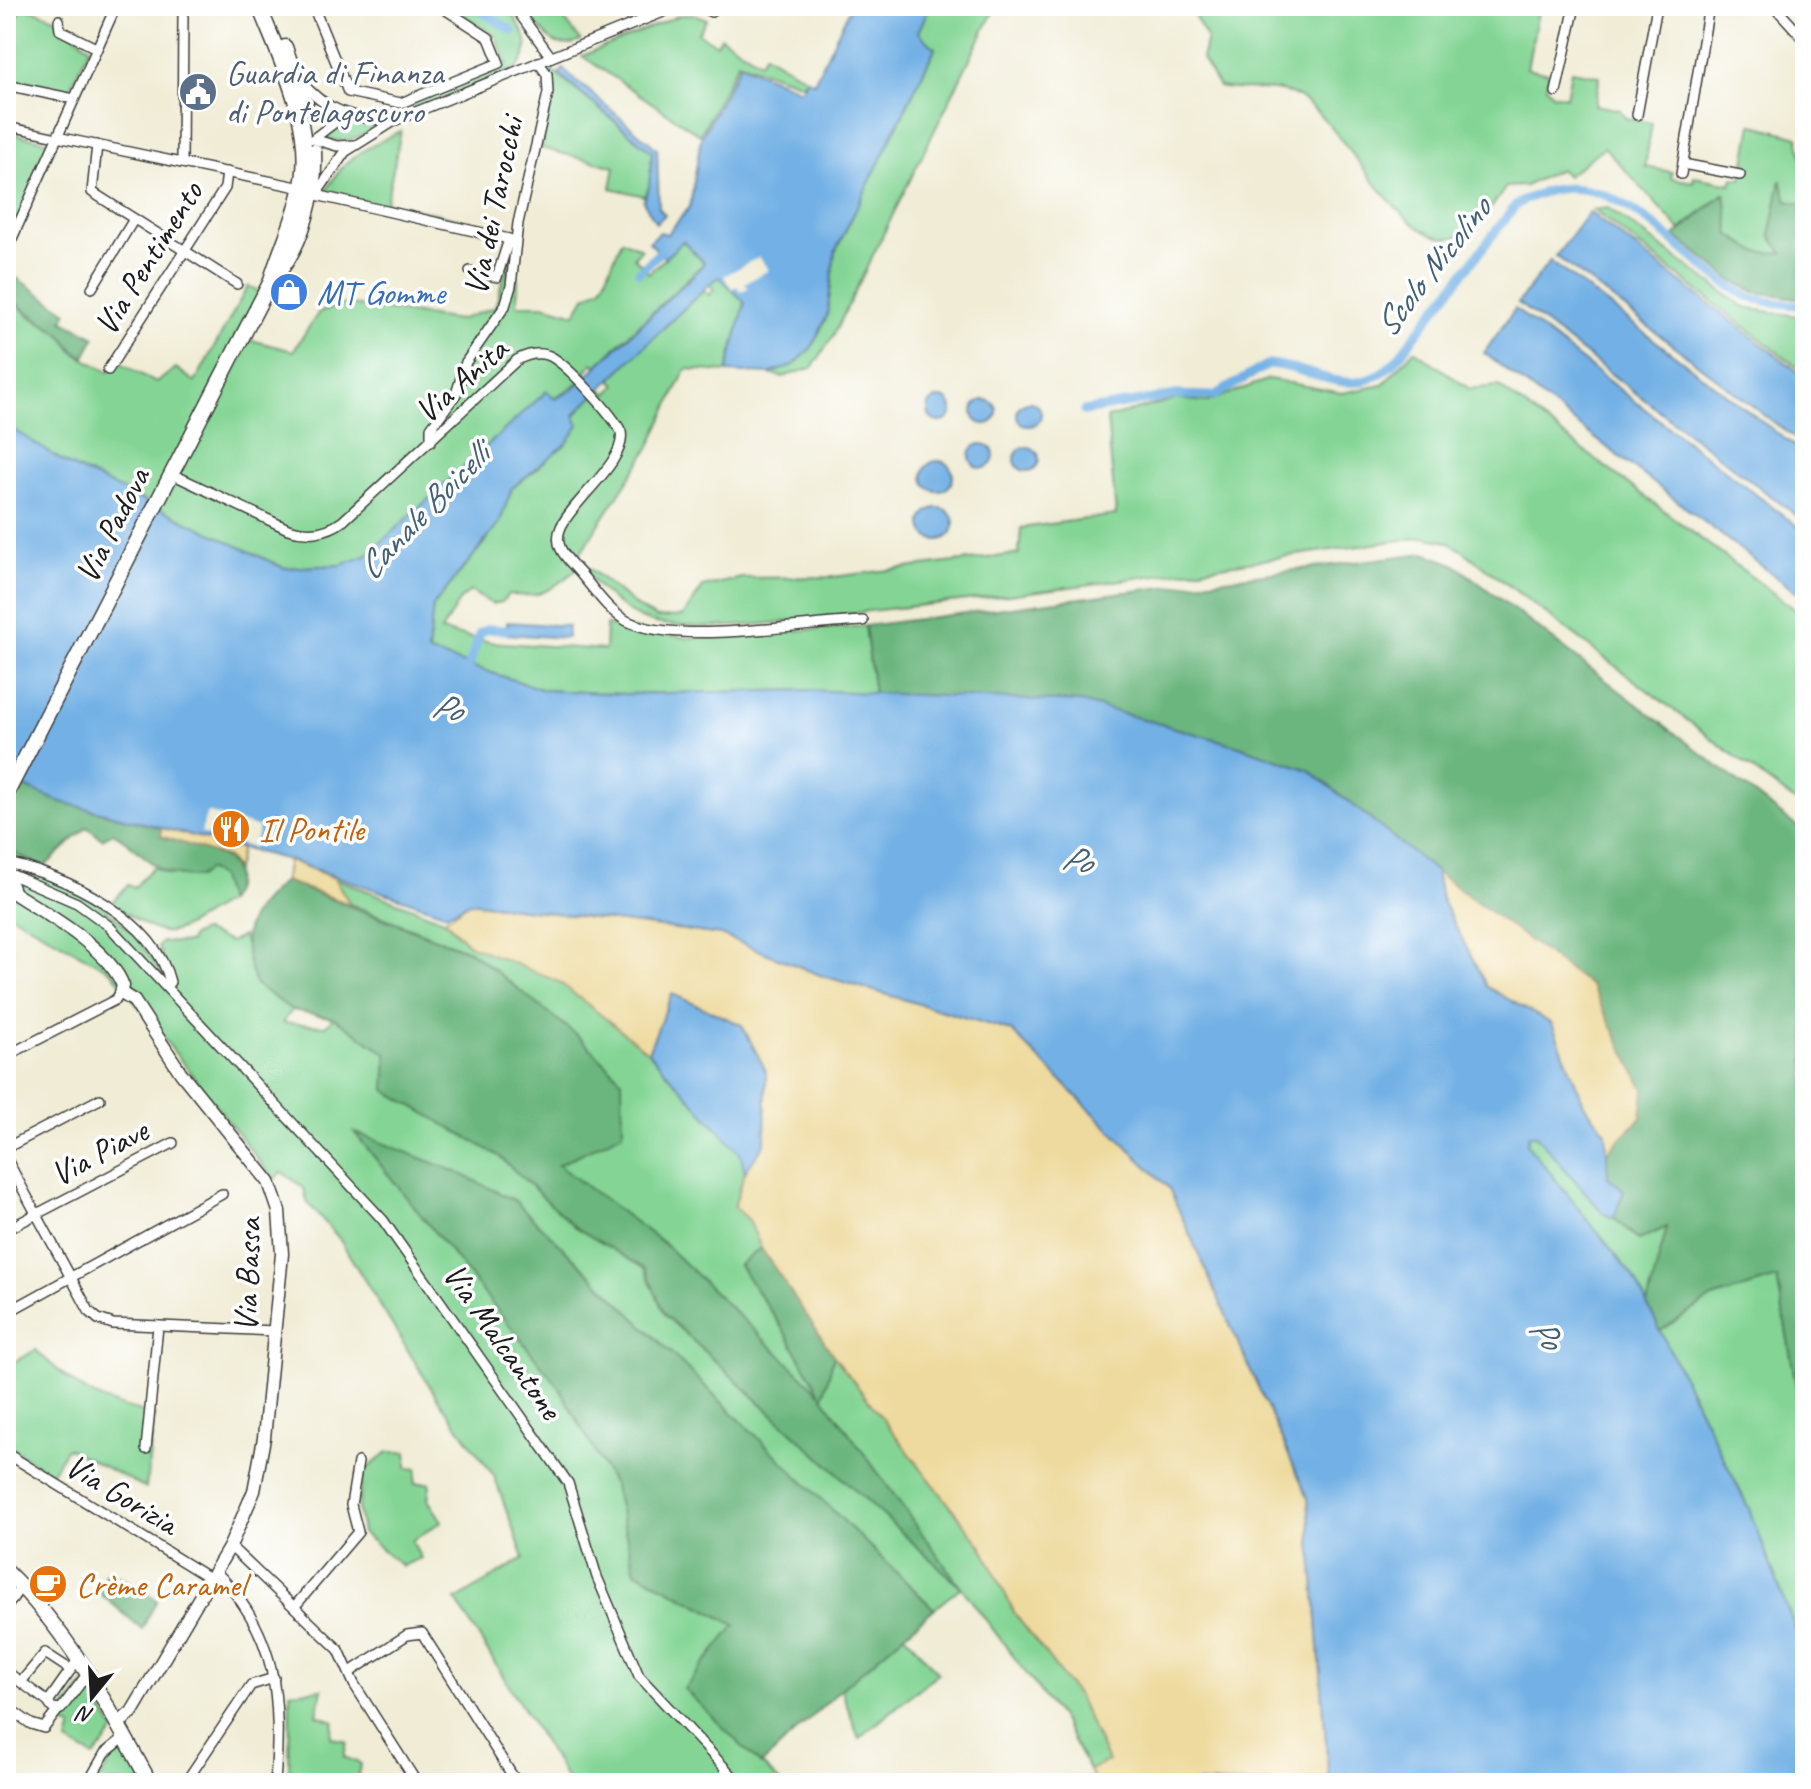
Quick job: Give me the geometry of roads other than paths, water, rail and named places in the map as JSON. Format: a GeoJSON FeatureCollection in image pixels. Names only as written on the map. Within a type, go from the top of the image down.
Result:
{"type":"FeatureCollection","features":[{"type":"Feature","properties":{"kind":"main road","name":"Via Padova"},"geometry":{"type":"LineString","coordinates":[[259,6],[308,140]]}},
{"type":"Feature","properties":{"kind":"main road","name":"Via Padova"},"geometry":{"type":"LineString","coordinates":[[270,6],[295,74],[308,140],[310,192],[307,211],[287,263],[270,283]]}},
{"type":"Feature","properties":{"kind":"main road","name":"Via Padova"},"geometry":{"type":"LineString","coordinates":[[6,795],[270,283],[310,192]]}},
{"type":"Feature","properties":{"kind":"main road"},"geometry":{"type":"LineString","coordinates":[[6,1571],[21,1586],[75,1664],[88,1672],[150,1783]]}},
{"type":"Feature","properties":{"kind":"street"},"geometry":{"type":"LineString","coordinates":[[6,22],[15,6]]}},
{"type":"Feature","properties":{"kind":"street"},"geometry":{"type":"LineString","coordinates":[[6,252],[116,6]]}},
{"type":"Feature","properties":{"kind":"street"},"geometry":{"type":"LineString","coordinates":[[313,6],[348,92],[401,103],[407,116]]}},
{"type":"Feature","properties":{"kind":"street","name":"Via dei Tarocchi"},"geometry":{"type":"LineString","coordinates":[[401,103],[499,63],[489,38],[440,6]]}},
{"type":"Feature","properties":{"kind":"street"},"geometry":{"type":"LineString","coordinates":[[514,6],[551,57]]}},
{"type":"Feature","properties":{"kind":"street","name":"Via dei Tarocchi"},"geometry":{"type":"LineString","coordinates":[[310,192],[354,145],[396,120],[678,6]]}},
{"type":"Feature","properties":{"kind":"street"},"geometry":{"type":"LineString","coordinates":[[699,6],[711,12]]}},
{"type":"Feature","properties":{"kind":"street"},"geometry":{"type":"LineString","coordinates":[[1556,92],[1575,6]]}},
{"type":"Feature","properties":{"kind":"street"},"geometry":{"type":"LineString","coordinates":[[1637,115],[1657,6]]}},
{"type":"Feature","properties":{"kind":"street"},"geometry":{"type":"LineString","coordinates":[[1709,6],[1682,169],[1740,175]]}},
{"type":"Feature","properties":{"kind":"street"},"geometry":{"type":"LineString","coordinates":[[1774,6],[1805,40]]}},
{"type":"Feature","properties":{"kind":"street"},"geometry":{"type":"LineString","coordinates":[[182,163],[183,15]]}},
{"type":"Feature","properties":{"kind":"street"},"geometry":{"type":"LineString","coordinates":[[59,20],[60,30],[96,48]]}},
{"type":"Feature","properties":{"kind":"street","name":"Via dei Tarocchi"},"geometry":{"type":"LineString","coordinates":[[431,441],[431,428],[456,394],[466,362],[501,315],[511,286],[513,240],[548,93],[547,74],[538,62]]}},
{"type":"Feature","properties":{"kind":"street","name":"Via dei Tarocchi"},"geometry":{"type":"LineString","coordinates":[[295,74],[310,93],[346,114],[396,120]]}},
{"type":"Feature","properties":{"kind":"street"},"geometry":{"type":"LineString","coordinates":[[6,85],[74,99]]}},
{"type":"Feature","properties":{"kind":"street"},"geometry":{"type":"LineString","coordinates":[[308,140],[346,114]]}},
{"type":"Feature","properties":{"kind":"street"},"geometry":{"type":"LineString","coordinates":[[6,126],[227,172],[513,240],[497,277],[470,271]]}},
{"type":"Feature","properties":{"kind":"street"},"geometry":{"type":"LineString","coordinates":[[308,140],[337,146],[354,145]]}},
{"type":"Feature","properties":{"kind":"street"},"geometry":{"type":"LineString","coordinates":[[97,145],[92,192],[237,284]]}},
{"type":"Feature","properties":{"kind":"street","name":"Via Pentimento"},"geometry":{"type":"LineString","coordinates":[[108,370],[225,188],[227,172]]}},
{"type":"Feature","properties":{"kind":"street"},"geometry":{"type":"LineString","coordinates":[[92,288],[134,219]]}},
{"type":"Feature","properties":{"kind":"street","name":"Via Anita"},"geometry":{"type":"LineString","coordinates":[[172,474],[288,529],[315,532],[343,521],[524,356],[549,355],[620,427],[622,445],[563,522],[558,547],[614,612],[635,625],[691,632],[863,621]]}},
{"type":"Feature","properties":{"kind":"street"},"geometry":{"type":"LineString","coordinates":[[7,869],[11,891]]}},
{"type":"Feature","properties":{"kind":"street","name":"Via Malcantone"},"geometry":{"type":"LineString","coordinates":[[7,869],[97,916],[383,1220],[568,1483],[597,1577],[639,1676],[739,1783]]}},
{"type":"Feature","properties":{"kind":"street","name":"Via Malcantone"},"geometry":{"type":"LineString","coordinates":[[7,869],[61,880],[103,902],[149,943],[169,976],[170,982],[166,986]]}},
{"type":"Feature","properties":{"kind":"street","name":"Via Bassa"},"geometry":{"type":"LineString","coordinates":[[11,891],[106,960],[122,981],[121,993],[134,1001],[181,1073],[271,1187],[279,1211],[282,1254],[256,1484],[230,1546],[121,1731]]}},
{"type":"Feature","properties":{"kind":"street"},"geometry":{"type":"LineString","coordinates":[[6,1056],[115,1000],[121,993]]}},
{"type":"Feature","properties":{"kind":"street"},"geometry":{"type":"LineString","coordinates":[[6,1148],[100,1099]]}},
{"type":"Feature","properties":{"kind":"street","name":"Via Piave"},"geometry":{"type":"LineString","coordinates":[[6,1230],[173,1143]]}},
{"type":"Feature","properties":{"kind":"street"},"geometry":{"type":"LineString","coordinates":[[6,1158],[89,1311],[98,1319],[113,1324],[275,1331]]}},
{"type":"Feature","properties":{"kind":"street"},"geometry":{"type":"LineString","coordinates":[[6,1313],[222,1194]]}},
{"type":"Feature","properties":{"kind":"street"},"geometry":{"type":"LineString","coordinates":[[146,1449],[158,1326]]}},
{"type":"Feature","properties":{"kind":"street","name":"Via Gorizia"},"geometry":{"type":"LineString","coordinates":[[6,1453],[213,1575],[252,1617],[274,1678],[279,1711],[275,1783]]}},
{"type":"Feature","properties":{"kind":"street"},"geometry":{"type":"LineString","coordinates":[[295,1606],[358,1532],[351,1505],[358,1462]]}},
{"type":"Feature","properties":{"kind":"street"},"geometry":{"type":"LineString","coordinates":[[230,1546],[339,1650],[417,1783]]}},
{"type":"Feature","properties":{"kind":"street"},"geometry":{"type":"LineString","coordinates":[[6,1608],[21,1586]]}},
{"type":"Feature","properties":{"kind":"street"},"geometry":{"type":"LineString","coordinates":[[350,1672],[407,1635],[422,1633],[517,1783]]}},
{"type":"Feature","properties":{"kind":"street"},"geometry":{"type":"LineString","coordinates":[[21,1682],[45,1653],[75,1664],[48,1702]]}},
{"type":"Feature","properties":{"kind":"street"},"geometry":{"type":"LineString","coordinates":[[6,1706],[31,1724],[44,1728],[88,1672]]}},
{"type":"Feature","properties":{"kind":"street"},"geometry":{"type":"LineString","coordinates":[[6,1682],[11,1675],[58,1710]]}},
{"type":"Feature","properties":{"kind":"street"},"geometry":{"type":"LineString","coordinates":[[185,1783],[251,1685],[274,1678]]}},
{"type":"Feature","properties":{"kind":"street"},"geometry":{"type":"LineString","coordinates":[[88,1783],[121,1731]]}},
{"type":"Feature","properties":{"kind":"street"},"geometry":{"type":"LineString","coordinates":[[721,1783],[726,1770]]}},
{"type":"Feature","properties":{"kind":"water"},"geometry":{"type":"Polygon","coordinates":[[[851,6],[930,6],[918,32],[935,48],[835,252],[827,316],[812,347],[794,365],[769,374],[727,372],[745,303],[720,277],[709,284],[574,415],[579,425],[567,443],[512,488],[499,524],[433,606],[428,652],[544,690],[625,694],[806,690],[1081,702],[1236,745],[1309,770],[1436,872],[1441,899],[1487,987],[1552,1024],[1585,1106],[1606,1132],[1608,1177],[1624,1190],[1614,1218],[1604,1214],[1536,1135],[1529,1135],[1527,1144],[1634,1278],[1748,1507],[1805,1654],[1805,1783],[1329,1783],[1308,1498],[1169,1188],[1011,1031],[820,975],[721,935],[470,902],[447,914],[288,860],[58,801],[6,779],[6,425],[69,465],[284,568],[341,565],[366,556],[547,391],[555,399],[572,390],[701,268],[704,262],[683,241],[665,258],[649,242],[660,232],[667,234],[690,207],[701,138],[740,64],[800,90],[807,79],[814,82],[851,6]]]}},
{"type":"Feature","properties":{"kind":"water"},"geometry":{"type":"Polygon","coordinates":[[[563,69],[657,149],[659,208],[665,215],[656,223],[643,201],[649,187],[652,152],[559,74],[563,69]]]}},
{"type":"Feature","properties":{"kind":"water"},"geometry":{"type":"Polygon","coordinates":[[[1589,212],[1805,377],[1805,446],[1556,256],[1589,212]]]}},
{"type":"Feature","properties":{"kind":"water"},"geometry":{"type":"Polygon","coordinates":[[[1550,261],[1805,454],[1805,522],[1518,303],[1550,261]]]}},
{"type":"Feature","properties":{"kind":"water"},"geometry":{"type":"Polygon","coordinates":[[[1515,309],[1805,532],[1805,599],[1484,353],[1515,309]]]}},
{"type":"Feature","properties":{"kind":"water"},"geometry":{"type":"Polygon","coordinates":[[[940,398],[949,401],[952,410],[949,419],[940,422],[931,419],[928,410],[931,401],[940,398]]]}},
{"type":"Feature","properties":{"kind":"water"},"geometry":{"type":"Polygon","coordinates":[[[985,400],[994,403],[997,412],[994,421],[985,424],[976,421],[973,412],[976,403],[985,400]]]}},
{"type":"Feature","properties":{"kind":"water"},"geometry":{"type":"Polygon","coordinates":[[[1029,402],[1038,405],[1041,414],[1038,423],[1029,426],[1020,423],[1017,414],[1020,405],[1029,402]]]}},
{"type":"Feature","properties":{"kind":"water"},"geometry":{"type":"Polygon","coordinates":[[[982,444],[991,447],[994,456],[991,465],[982,468],[973,465],[970,456],[973,447],[982,444]]]}},
{"type":"Feature","properties":{"kind":"water"},"geometry":{"type":"Polygon","coordinates":[[[1027,447],[1038,454],[1039,459],[1032,470],[1027,471],[1016,464],[1015,459],[1022,448],[1027,447]]]}},
{"type":"Feature","properties":{"kind":"water"},"geometry":{"type":"Polygon","coordinates":[[[938,461],[949,465],[953,476],[949,487],[938,491],[927,487],[923,476],[927,465],[938,461]]]}},
{"type":"Feature","properties":{"kind":"water"},"geometry":{"type":"Polygon","coordinates":[[[938,508],[950,512],[954,524],[950,536],[938,540],[926,536],[922,524],[926,512],[938,508]]]}},
{"type":"Feature","properties":{"kind":"water"},"geometry":{"type":"Polygon","coordinates":[[[507,622],[568,626],[567,638],[507,634],[507,622]]]}},
{"type":"Feature","properties":{"kind":"water"},"geometry":{"type":"Polygon","coordinates":[[[672,994],[742,1025],[766,1071],[765,1143],[745,1172],[740,1153],[648,1052],[672,994]]]}},
{"type":"Feature","properties":{"kind":"waterway"},"geometry":{"type":"LineString","coordinates":[[473,6],[513,31]]}},
{"type":"Feature","properties":{"kind":"waterway","name":"Scolo Nicolino"},"geometry":{"type":"LineString","coordinates":[[1084,411],[1176,395],[1214,396],[1269,364],[1336,381],[1366,380],[1381,373],[1397,359],[1516,205],[1549,191],[1579,189],[1608,196],[1635,211],[1713,274],[1746,296],[1805,306]]}},
{"type":"Feature","properties":{"kind":"waterway"},"geometry":{"type":"LineString","coordinates":[[639,272],[665,247]]}},
{"type":"Feature","properties":{"kind":"waterway","name":"Po"},"geometry":{"type":"LineString","coordinates":[[465,677],[480,633],[488,629],[507,630]]}},
{"type":"Feature","properties":{"kind":"place","name":"Guardia di Finanza di Pontelagoscuro"},"geometry":{"type":"Point","coordinates":[198,92]}},
{"type":"Feature","properties":{"kind":"place","name":"MT Gomme"},"geometry":{"type":"Point","coordinates":[289,292]}},
{"type":"Feature","properties":{"kind":"place","name":"Il Pontile"},"geometry":{"type":"Point","coordinates":[231,829]}},
{"type":"Feature","properties":{"kind":"place","name":"Crème Caramel"},"geometry":{"type":"Point","coordinates":[48,1584]}},
{"type":"Feature","properties":{"kind":"water label","name":"Canale Boicelli"},"geometry":{"type":"Point","coordinates":[423,511]}}]}
